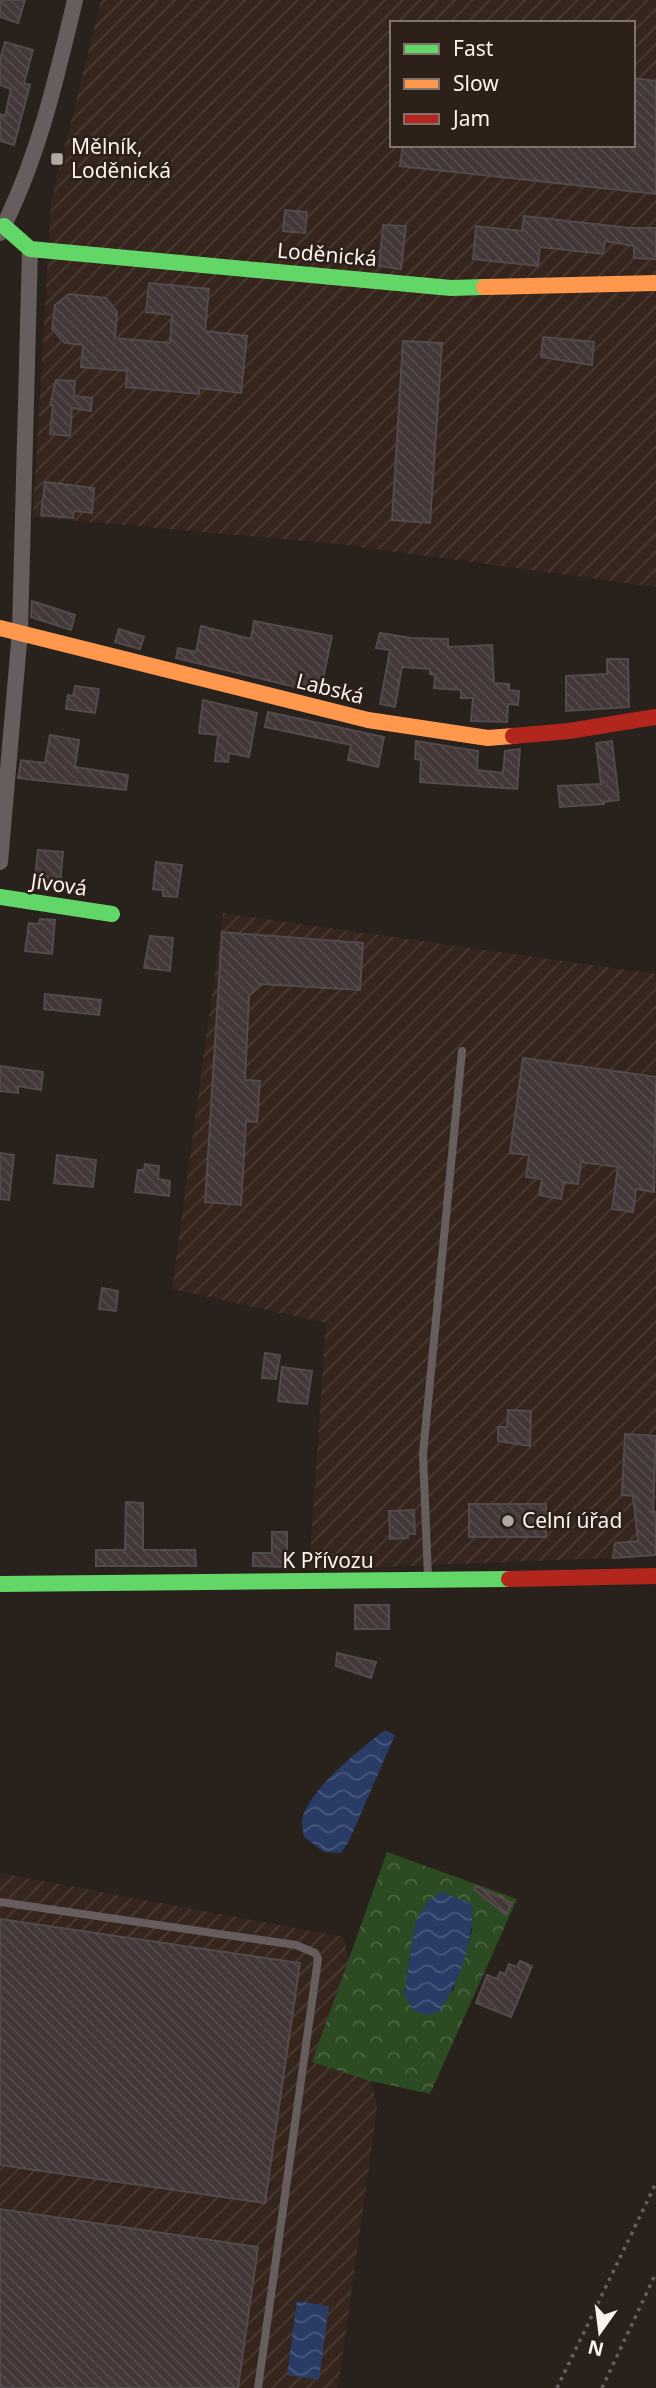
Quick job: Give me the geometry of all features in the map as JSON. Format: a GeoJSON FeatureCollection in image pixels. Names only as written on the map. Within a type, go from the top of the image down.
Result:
{"type":"FeatureCollection","features":[{"type":"Feature","properties":{"kind":"street"},"geometry":{"type":"LineString","coordinates":[[0,862],[20,631],[30,249],[2,229],[21,189],[50,103],[75,0]]}},
{"type":"Feature","properties":{"kind":"street","name":"Loděnická"},"geometry":{"type":"LineString","coordinates":[[30,249],[451,288],[656,283]]}},
{"type":"Feature","properties":{"kind":"street","name":"Labská"},"geometry":{"type":"LineString","coordinates":[[0,628],[368,720],[488,738],[569,731],[656,717]]}},
{"type":"Feature","properties":{"kind":"street","name":"Jívová"},"geometry":{"type":"LineString","coordinates":[[0,898],[112,914]]}},
{"type":"Feature","properties":{"kind":"street","name":"K Přívozu"},"geometry":{"type":"LineString","coordinates":[[0,1584],[428,1581],[656,1576]]}},
{"type":"Feature","properties":{"kind":"lane"},"geometry":{"type":"LineString","coordinates":[[428,1581],[422,1454],[462,1051]]}},
{"type":"Feature","properties":{"kind":"lane"},"geometry":{"type":"LineString","coordinates":[[0,1902],[296,1945],[314,1953],[318,1959],[258,2388]]}},
{"type":"Feature","properties":{"kind":"path"},"geometry":{"type":"LineString","coordinates":[[558,2388],[656,2183]]}},
{"type":"Feature","properties":{"kind":"path"},"geometry":{"type":"LineString","coordinates":[[602,2388],[656,2273]]}},
{"type":"Feature","properties":{"kind":"shaded area"},"geometry":{"type":"Polygon","coordinates":[[[101,0],[656,0],[656,587],[337,544],[33,517],[51,202],[101,0]]]}},
{"type":"Feature","properties":{"kind":"shaded area"},"geometry":{"type":"Polygon","coordinates":[[[223,913],[656,974],[656,1556],[309,1570],[326,1323],[172,1289],[223,913]]]}},
{"type":"Feature","properties":{"kind":"shaded area"},"geometry":{"type":"Polygon","coordinates":[[[0,1873],[344,1937],[377,2108],[338,2388],[0,2388],[0,1873]]]}},
{"type":"Feature","properties":{"kind":"green space"},"geometry":{"type":"Polygon","coordinates":[[[387,1852],[517,1899],[430,2094],[367,2080],[312,2062],[387,1852]],[[416,1920],[404,1993],[453,1991],[473,1928],[416,1920]]]}},
{"type":"Feature","properties":{"kind":"water"},"geometry":{"type":"Polygon","coordinates":[[[385,1730],[395,1735],[349,1841],[341,1853],[324,1852],[304,1837],[302,1818],[308,1804],[338,1769],[385,1730]]]}},
{"type":"Feature","properties":{"kind":"water"},"geometry":{"type":"Polygon","coordinates":[[[442,1892],[472,1904],[471,1932],[464,1960],[447,2000],[439,2012],[426,2015],[413,2010],[404,1994],[416,1920],[428,1901],[442,1892]]]}},
{"type":"Feature","properties":{"kind":"water"},"geometry":{"type":"Polygon","coordinates":[[[297,2301],[329,2306],[319,2380],[287,2375],[297,2301]]]}},
{"type":"Feature","properties":{"kind":"building"},"geometry":{"type":"Polygon","coordinates":[[[0,0],[25,0],[18,23],[0,17],[0,0]]]}},
{"type":"Feature","properties":{"kind":"building"},"geometry":{"type":"Polygon","coordinates":[[[5,42],[33,50],[24,83],[30,85],[14,145],[0,141],[0,114],[5,116],[11,89],[0,85],[0,59],[5,42]]]}},
{"type":"Feature","properties":{"kind":"building"},"geometry":{"type":"Polygon","coordinates":[[[635,78],[656,81],[656,194],[400,166],[403,147],[635,147],[635,78]]]}},
{"type":"Feature","properties":{"kind":"building"},"geometry":{"type":"Polygon","coordinates":[[[285,210],[307,212],[305,233],[283,231],[285,210]]]}},
{"type":"Feature","properties":{"kind":"building"},"geometry":{"type":"Polygon","coordinates":[[[524,216],[630,228],[656,228],[656,259],[634,258],[634,246],[605,241],[603,254],[540,247],[538,266],[473,259],[476,226],[522,231],[524,216]]]}},
{"type":"Feature","properties":{"kind":"building"},"geometry":{"type":"Polygon","coordinates":[[[383,225],[406,226],[401,269],[379,266],[383,225]]]}},
{"type":"Feature","properties":{"kind":"building"},"geometry":{"type":"Polygon","coordinates":[[[149,283],[209,289],[205,331],[247,336],[241,393],[199,388],[199,394],[126,387],[127,371],[81,367],[83,345],[65,343],[52,329],[55,305],[69,294],[106,298],[117,312],[115,338],[170,343],[172,315],[146,312],[149,283]]]}},
{"type":"Feature","properties":{"kind":"building"},"geometry":{"type":"Polygon","coordinates":[[[543,337],[594,342],[592,365],[541,357],[543,337]]]}},
{"type":"Feature","properties":{"kind":"building"},"geometry":{"type":"Polygon","coordinates":[[[403,341],[442,343],[430,523],[392,520],[403,341]]]}},
{"type":"Feature","properties":{"kind":"building"},"geometry":{"type":"Polygon","coordinates":[[[56,380],[75,381],[74,396],[92,398],[91,411],[72,408],[70,436],[50,434],[53,405],[50,405],[56,380]]]}},
{"type":"Feature","properties":{"kind":"building"},"geometry":{"type":"Polygon","coordinates":[[[45,482],[94,488],[92,513],[74,511],[73,518],[41,515],[45,482]]]}},
{"type":"Feature","properties":{"kind":"building"},"geometry":{"type":"Polygon","coordinates":[[[32,601],[75,615],[71,630],[31,617],[32,601]]]}},
{"type":"Feature","properties":{"kind":"building"},"geometry":{"type":"Polygon","coordinates":[[[254,621],[332,636],[320,693],[176,658],[178,648],[196,652],[201,626],[251,639],[254,621]]]}},
{"type":"Feature","properties":{"kind":"building"},"geometry":{"type":"Polygon","coordinates":[[[119,629],[144,637],[140,649],[115,642],[119,629]]]}},
{"type":"Feature","properties":{"kind":"building"},"geometry":{"type":"Polygon","coordinates":[[[380,633],[411,638],[448,639],[448,647],[492,645],[494,683],[509,684],[509,690],[519,691],[518,705],[508,704],[507,722],[471,721],[473,698],[461,698],[461,690],[434,688],[435,675],[430,674],[430,669],[402,667],[395,707],[380,704],[390,650],[376,648],[380,633]]]}},
{"type":"Feature","properties":{"kind":"building"},"geometry":{"type":"Polygon","coordinates":[[[607,659],[628,659],[629,707],[566,711],[566,676],[607,674],[607,659]]]}},
{"type":"Feature","properties":{"kind":"building"},"geometry":{"type":"Polygon","coordinates":[[[75,686],[99,689],[95,713],[66,709],[68,695],[73,696],[75,686]]]}},
{"type":"Feature","properties":{"kind":"building"},"geometry":{"type":"Polygon","coordinates":[[[203,700],[257,713],[249,757],[229,753],[228,762],[215,761],[218,735],[199,733],[203,700]]]}},
{"type":"Feature","properties":{"kind":"building"},"geometry":{"type":"Polygon","coordinates":[[[268,712],[384,737],[378,767],[348,760],[351,745],[265,727],[268,712]]]}},
{"type":"Feature","properties":{"kind":"building"},"geometry":{"type":"Polygon","coordinates":[[[50,735],[79,740],[75,767],[128,775],[126,790],[18,778],[21,760],[45,763],[50,735]]]}},
{"type":"Feature","properties":{"kind":"building"},"geometry":{"type":"Polygon","coordinates":[[[416,741],[478,751],[477,770],[503,773],[505,751],[520,749],[517,789],[420,782],[421,760],[415,759],[416,741]]]}},
{"type":"Feature","properties":{"kind":"building"},"geometry":{"type":"Polygon","coordinates":[[[612,741],[619,800],[604,804],[560,807],[558,786],[601,784],[596,743],[612,741]]]}},
{"type":"Feature","properties":{"kind":"building"},"geometry":{"type":"Polygon","coordinates":[[[38,850],[63,852],[60,884],[45,883],[45,878],[35,877],[38,850]]]}},
{"type":"Feature","properties":{"kind":"building"},"geometry":{"type":"Polygon","coordinates":[[[156,862],[182,865],[177,897],[163,896],[163,890],[153,889],[156,862]]]}},
{"type":"Feature","properties":{"kind":"building"},"geometry":{"type":"Polygon","coordinates":[[[40,919],[55,920],[52,954],[25,951],[29,923],[39,924],[40,919]]]}},
{"type":"Feature","properties":{"kind":"building"},"geometry":{"type":"Polygon","coordinates":[[[222,932],[363,943],[360,990],[262,984],[249,996],[245,1080],[260,1081],[257,1122],[246,1121],[241,1205],[205,1202],[222,932]]]}},
{"type":"Feature","properties":{"kind":"building"},"geometry":{"type":"Polygon","coordinates":[[[150,936],[173,938],[170,971],[144,968],[150,936]]]}},
{"type":"Feature","properties":{"kind":"building"},"geometry":{"type":"Polygon","coordinates":[[[45,994],[101,1000],[99,1015],[44,1009],[45,994]]]}},
{"type":"Feature","properties":{"kind":"building"},"geometry":{"type":"Polygon","coordinates":[[[523,1058],[656,1077],[654,1192],[636,1189],[633,1212],[612,1209],[618,1167],[581,1162],[578,1184],[564,1182],[561,1199],[539,1195],[542,1179],[526,1177],[529,1155],[510,1153],[523,1058]]]}},
{"type":"Feature","properties":{"kind":"building"},"geometry":{"type":"Polygon","coordinates":[[[0,1066],[43,1072],[41,1090],[18,1086],[18,1093],[0,1091],[0,1066]]]}},
{"type":"Feature","properties":{"kind":"building"},"geometry":{"type":"Polygon","coordinates":[[[0,1153],[14,1155],[9,1200],[0,1199],[0,1153]]]}},
{"type":"Feature","properties":{"kind":"building"},"geometry":{"type":"Polygon","coordinates":[[[57,1155],[96,1160],[93,1187],[54,1183],[57,1155]]]}},
{"type":"Feature","properties":{"kind":"building"},"geometry":{"type":"Polygon","coordinates":[[[145,1164],[159,1166],[158,1179],[170,1181],[169,1196],[135,1192],[138,1170],[144,1170],[145,1164]]]}},
{"type":"Feature","properties":{"kind":"building"},"geometry":{"type":"Polygon","coordinates":[[[102,1288],[118,1291],[116,1311],[99,1309],[102,1288]]]}},
{"type":"Feature","properties":{"kind":"building"},"geometry":{"type":"Polygon","coordinates":[[[265,1353],[280,1355],[276,1379],[262,1378],[265,1353]]]}},
{"type":"Feature","properties":{"kind":"building"},"geometry":{"type":"Polygon","coordinates":[[[282,1367],[312,1371],[307,1404],[278,1401],[282,1367]]]}},
{"type":"Feature","properties":{"kind":"building"},"geometry":{"type":"Polygon","coordinates":[[[508,1410],[531,1411],[530,1446],[498,1441],[498,1427],[507,1427],[508,1410]]]}},
{"type":"Feature","properties":{"kind":"building"},"geometry":{"type":"Polygon","coordinates":[[[625,1434],[656,1436],[653,1512],[656,1512],[656,1555],[613,1558],[615,1543],[638,1541],[633,1496],[622,1495],[625,1434]]]}},
{"type":"Feature","properties":{"kind":"building"},"geometry":{"type":"Polygon","coordinates":[[[126,1502],[143,1503],[143,1550],[195,1550],[196,1566],[96,1566],[96,1550],[125,1550],[126,1502]]]}},
{"type":"Feature","properties":{"kind":"building","name":"Celní úřad"},"geometry":{"type":"Polygon","coordinates":[[[469,1504],[546,1504],[546,1537],[469,1537],[469,1504]]]}},
{"type":"Feature","properties":{"kind":"building"},"geometry":{"type":"Polygon","coordinates":[[[414,1510],[415,1534],[408,1534],[408,1538],[390,1539],[389,1511],[414,1510]]]}},
{"type":"Feature","properties":{"kind":"building"},"geometry":{"type":"Polygon","coordinates":[[[272,1532],[287,1532],[287,1567],[253,1566],[253,1553],[272,1553],[272,1532]]]}},
{"type":"Feature","properties":{"kind":"building"},"geometry":{"type":"Polygon","coordinates":[[[355,1605],[389,1605],[389,1629],[355,1629],[355,1605]]]}},
{"type":"Feature","properties":{"kind":"building"},"geometry":{"type":"Polygon","coordinates":[[[337,1653],[376,1662],[371,1678],[336,1666],[337,1653]]]}},
{"type":"Feature","properties":{"kind":"building"},"geometry":{"type":"Polygon","coordinates":[[[476,1886],[512,1903],[506,1915],[474,1889],[476,1886]]]}},
{"type":"Feature","properties":{"kind":"building"},"geometry":{"type":"Polygon","coordinates":[[[0,1919],[300,1963],[265,2203],[0,2165],[0,1919]]]}},
{"type":"Feature","properties":{"kind":"building"},"geometry":{"type":"Polygon","coordinates":[[[520,1961],[532,1966],[511,2017],[476,2003],[487,1975],[497,1979],[500,1972],[505,1974],[509,1964],[517,1967],[520,1961]]]}},
{"type":"Feature","properties":{"kind":"building"},"geometry":{"type":"Polygon","coordinates":[[[0,2209],[258,2247],[238,2388],[0,2388],[0,2209]]]}},
{"type":"Feature","properties":{"kind":"traffic: fast"},"geometry":{"type":"LineString","coordinates":[[4,226],[30,249],[451,288],[484,287]]}},
{"type":"Feature","properties":{"kind":"traffic: fast"},"geometry":{"type":"LineString","coordinates":[[0,897],[112,914]]}},
{"type":"Feature","properties":{"kind":"traffic: fast"},"geometry":{"type":"LineString","coordinates":[[0,1584],[509,1579]]}},
{"type":"Feature","properties":{"kind":"traffic: slow"},"geometry":{"type":"LineString","coordinates":[[484,287],[656,283]]}},
{"type":"Feature","properties":{"kind":"traffic: slow"},"geometry":{"type":"LineString","coordinates":[[0,628],[368,720],[488,738],[513,736]]}},
{"type":"Feature","properties":{"kind":"traffic: jam"},"geometry":{"type":"LineString","coordinates":[[513,736],[569,731],[656,717]]}},
{"type":"Feature","properties":{"kind":"traffic: jam"},"geometry":{"type":"LineString","coordinates":[[509,1579],[656,1576]]}},
{"type":"Feature","properties":{"kind":"place","name":"Mělník, Loděnická"},"geometry":{"type":"Point","coordinates":[57,159]}},
{"type":"Feature","properties":{"kind":"place","name":"Celní úřad"},"geometry":{"type":"Point","coordinates":[508,1521]}}]}
